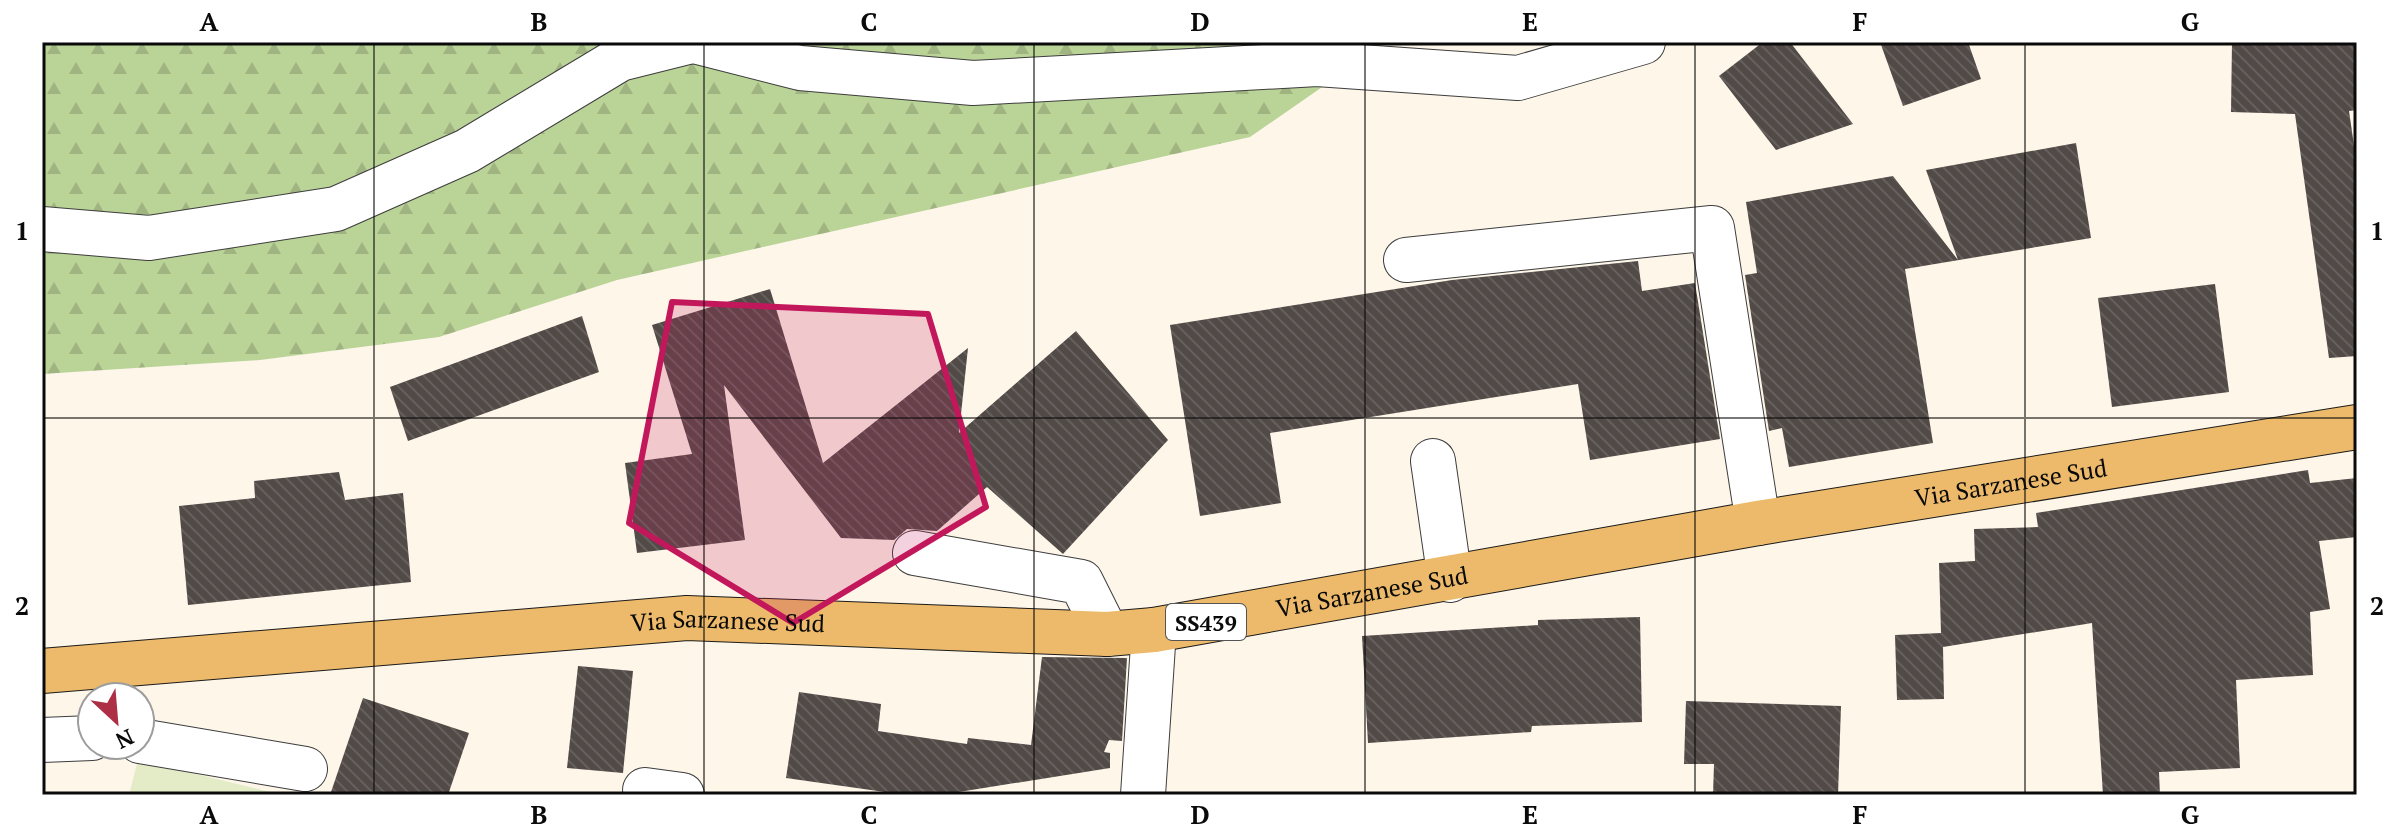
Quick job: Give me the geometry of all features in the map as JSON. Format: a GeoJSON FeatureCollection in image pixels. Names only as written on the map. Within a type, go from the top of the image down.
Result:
{"type":"FeatureCollection","features":[{"type":"Feature","properties":{"kind":"main road","name":"Via Sarzanese Sud"},"geometry":{"type":"LineString","coordinates":[[42,671],[687,618],[1107,634],[1154,630],[1758,523],[2357,427]]}},
{"type":"Feature","properties":{"kind":"street"},"geometry":{"type":"LineString","coordinates":[[42,229],[149,238],[336,209],[467,151],[620,59],[688,42]]}},
{"type":"Feature","properties":{"kind":"street"},"geometry":{"type":"LineString","coordinates":[[698,42],[800,68],[973,83],[1317,64],[1518,78],[1643,42]]}},
{"type":"Feature","properties":{"kind":"street"},"geometry":{"type":"LineString","coordinates":[[1405,68],[1439,42]]}},
{"type":"Feature","properties":{"kind":"street"},"geometry":{"type":"LineString","coordinates":[[1406,260],[1712,228],[1758,523]]}},
{"type":"Feature","properties":{"kind":"street"},"geometry":{"type":"LineString","coordinates":[[1433,461],[1450,580]]}},
{"type":"Feature","properties":{"kind":"street"},"geometry":{"type":"LineString","coordinates":[[915,553],[1081,582],[1107,634]]}},
{"type":"Feature","properties":{"kind":"street"},"geometry":{"type":"LineString","coordinates":[[1143,795],[1154,630]]}},
{"type":"Feature","properties":{"kind":"street"},"geometry":{"type":"LineString","coordinates":[[42,740],[76,739]]}},
{"type":"Feature","properties":{"kind":"street"},"geometry":{"type":"LineString","coordinates":[[156,744],[305,769]]}},
{"type":"Feature","properties":{"kind":"highlighted area"},"geometry":{"type":"Polygon","coordinates":[[[672,302],[928,314],[986,507],[793,623],[629,523],[672,302]]]}},
{"type":"Feature","properties":{"kind":"green space"},"geometry":{"type":"Polygon","coordinates":[[[42,42],[1387,42],[1250,137],[617,280],[439,337],[260,360],[42,374],[42,42]]]}},
{"type":"Feature","properties":{"kind":"green space"},"geometry":{"type":"Polygon","coordinates":[[[138,761],[142,761],[283,795],[129,795],[138,761]]]}},
{"type":"Feature","properties":{"kind":"building"},"geometry":{"type":"Polygon","coordinates":[[[1763,42],[1790,42],[1853,124],[1776,150],[1719,76],[1763,42]]]}},
{"type":"Feature","properties":{"kind":"building"},"geometry":{"type":"Polygon","coordinates":[[[1880,42],[1968,42],[1981,79],[1903,106],[1880,42]]]}},
{"type":"Feature","properties":{"kind":"building"},"geometry":{"type":"Polygon","coordinates":[[[2232,42],[2357,42],[2357,110],[2349,111],[2357,166],[2357,356],[2329,358],[2295,114],[2231,112],[2232,42]]]}},
{"type":"Feature","properties":{"kind":"building"},"geometry":{"type":"Polygon","coordinates":[[[2076,143],[2091,238],[1905,269],[1933,443],[1789,467],[1782,428],[1769,431],[1745,275],[1757,273],[1746,202],[1893,176],[1958,260],[1926,170],[2076,143]]]}},
{"type":"Feature","properties":{"kind":"building"},"geometry":{"type":"Polygon","coordinates":[[[1638,261],[1642,291],[1695,283],[1720,439],[1590,460],[1578,384],[1270,433],[1281,503],[1200,516],[1170,325],[1452,280],[1638,261]]]}},
{"type":"Feature","properties":{"kind":"building"},"geometry":{"type":"Polygon","coordinates":[[[2215,284],[2229,392],[2112,407],[2098,298],[2215,284]]]}},
{"type":"Feature","properties":{"kind":"building"},"geometry":{"type":"Polygon","coordinates":[[[770,289],[823,463],[968,348],[959,433],[1076,331],[1168,440],[1063,554],[987,487],[937,531],[907,529],[894,540],[841,538],[724,385],[745,540],[637,553],[625,463],[692,454],[652,325],[770,289]]]}},
{"type":"Feature","properties":{"kind":"building"},"geometry":{"type":"Polygon","coordinates":[[[582,316],[599,372],[408,441],[390,387],[582,316]]]}},
{"type":"Feature","properties":{"kind":"building"},"geometry":{"type":"Polygon","coordinates":[[[2308,470],[2310,483],[2357,478],[2357,537],[2319,541],[2330,609],[2310,612],[2313,675],[2236,680],[2240,768],[2159,772],[2160,795],[2103,795],[2092,623],[1943,647],[1944,699],[1897,700],[1895,635],[1941,633],[1939,563],[1975,561],[1974,529],[2038,527],[2036,513],[2308,470]]]}},
{"type":"Feature","properties":{"kind":"building"},"geometry":{"type":"Polygon","coordinates":[[[339,472],[345,500],[403,493],[411,582],[188,605],[179,506],[255,498],[254,481],[339,472]]]}},
{"type":"Feature","properties":{"kind":"building"},"geometry":{"type":"Polygon","coordinates":[[[1640,617],[1642,722],[1532,726],[1531,732],[1368,743],[1362,636],[1538,625],[1538,620],[1640,617]]]}},
{"type":"Feature","properties":{"kind":"building"},"geometry":{"type":"Polygon","coordinates":[[[1042,657],[1127,658],[1122,741],[1109,740],[1104,752],[1110,753],[1110,768],[940,795],[906,795],[786,778],[799,692],[881,704],[878,731],[967,744],[968,738],[1031,745],[1042,657]]]}},
{"type":"Feature","properties":{"kind":"building"},"geometry":{"type":"Polygon","coordinates":[[[578,666],[633,671],[623,773],[567,768],[578,666]]]}},
{"type":"Feature","properties":{"kind":"building"},"geometry":{"type":"Polygon","coordinates":[[[363,698],[469,733],[448,795],[330,795],[363,698]]]}},
{"type":"Feature","properties":{"kind":"building"},"geometry":{"type":"Polygon","coordinates":[[[1686,701],[1841,706],[1838,795],[1713,795],[1714,764],[1684,764],[1686,701]]]}}]}
